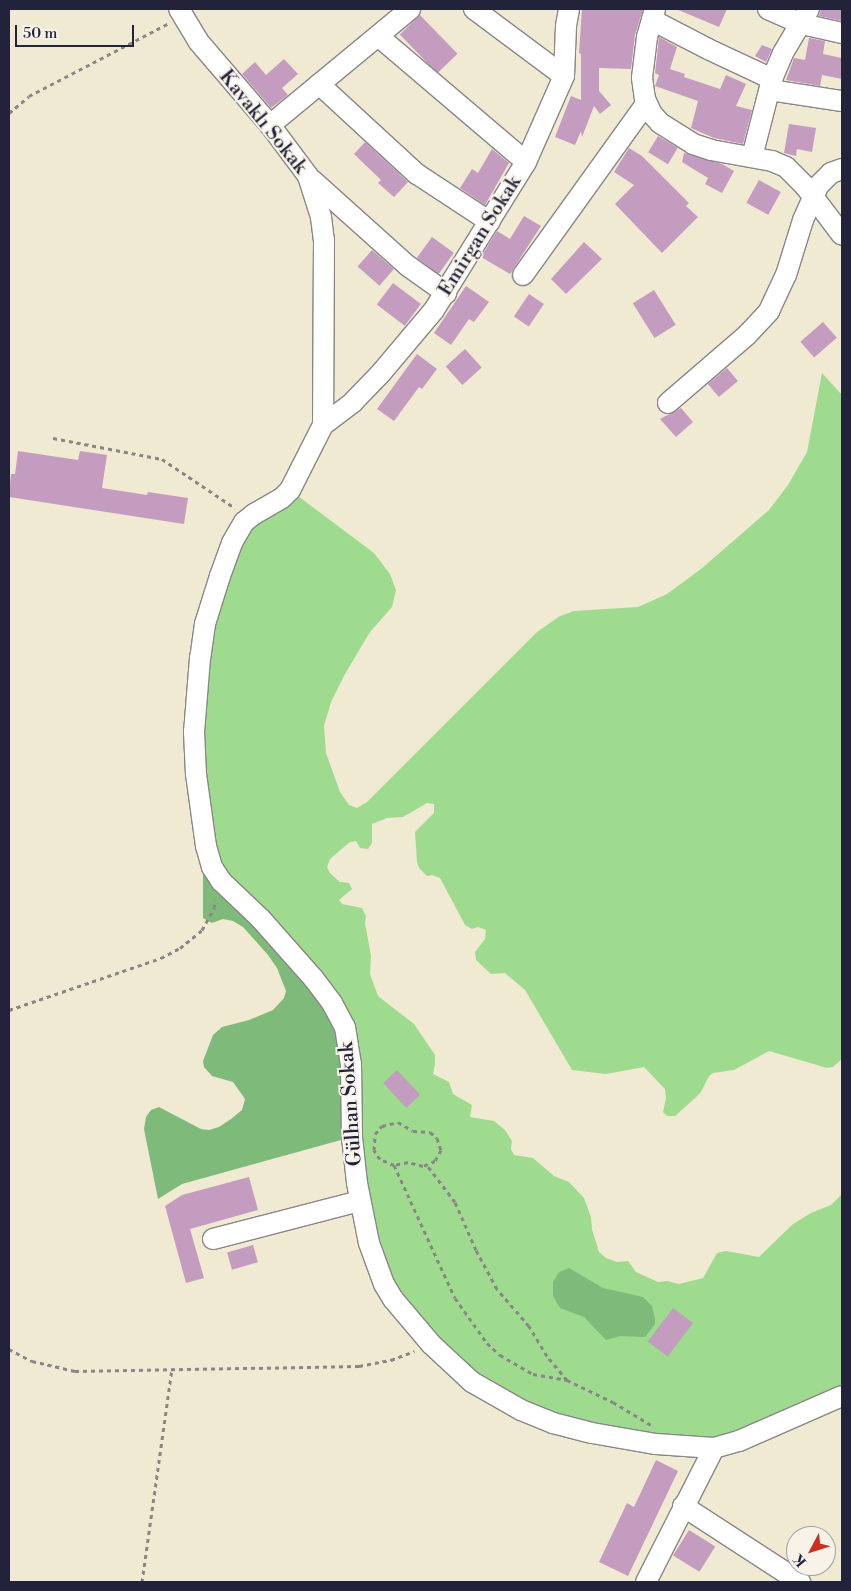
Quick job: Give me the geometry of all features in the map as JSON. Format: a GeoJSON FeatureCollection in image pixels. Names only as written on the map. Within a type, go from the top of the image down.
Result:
{"type":"FeatureCollection","features":[{"type":"Feature","properties":{"kind":"street"},"geometry":{"type":"LineString","coordinates":[[270,125],[410,9]]}},
{"type":"Feature","properties":{"kind":"street"},"geometry":{"type":"LineString","coordinates":[[474,9],[564,76]]}},
{"type":"Feature","properties":{"kind":"street","name":"Emirgan Sokak"},"geometry":{"type":"LineString","coordinates":[[323,425],[353,402],[381,373],[446,293],[526,162],[541,132],[564,76],[566,26],[569,9]]}},
{"type":"Feature","properties":{"kind":"street"},"geometry":{"type":"LineString","coordinates":[[768,9],[805,16],[842,33]]}},
{"type":"Feature","properties":{"kind":"street","name":"Kavaklı Sokak"},"geometry":{"type":"LineString","coordinates":[[181,12],[212,58],[270,125],[308,176],[317,199],[324,240],[323,425]]}},
{"type":"Feature","properties":{"kind":"street"},"geometry":{"type":"LineString","coordinates":[[842,101],[771,84],[708,49],[653,14],[642,78],[646,104],[660,123],[693,144],[711,150],[772,161],[786,167],[798,177],[842,235]]}},
{"type":"Feature","properties":{"kind":"street"},"geometry":{"type":"LineString","coordinates":[[752,157],[771,84],[783,54],[805,16]]}},
{"type":"Feature","properties":{"kind":"street"},"geometry":{"type":"LineString","coordinates":[[378,36],[526,162]]}},
{"type":"Feature","properties":{"kind":"street"},"geometry":{"type":"LineString","coordinates":[[319,84],[417,174],[490,222]]}},
{"type":"Feature","properties":{"kind":"street"},"geometry":{"type":"LineString","coordinates":[[522,276],[646,104]]}},
{"type":"Feature","properties":{"kind":"street"},"geometry":{"type":"LineString","coordinates":[[668,402],[747,335],[769,311],[786,276],[813,196],[828,176],[842,169]]}},
{"type":"Feature","properties":{"kind":"street"},"geometry":{"type":"LineString","coordinates":[[308,176],[400,259],[446,293]]}},
{"type":"Feature","properties":{"kind":"street","name":"Gülhan Sokak"},"geometry":{"type":"LineString","coordinates":[[323,425],[290,490],[278,502],[249,517],[232,543],[205,624],[196,695],[194,732],[200,812],[208,853],[220,881],[260,918],[314,979],[332,1003],[344,1027],[351,1064],[352,1138],[360,1201],[369,1243],[384,1284],[393,1299],[431,1344],[479,1386],[514,1407],[553,1422],[628,1440],[714,1448],[739,1441],[842,1396]]}},
{"type":"Feature","properties":{"kind":"street"},"geometry":{"type":"LineString","coordinates":[[213,1239],[360,1201]]}},
{"type":"Feature","properties":{"kind":"street"},"geometry":{"type":"LineString","coordinates":[[646,1582],[714,1448]]}},
{"type":"Feature","properties":{"kind":"street"},"geometry":{"type":"LineString","coordinates":[[683,1506],[800,1582]]}},
{"type":"Feature","properties":{"kind":"path"},"geometry":{"type":"LineString","coordinates":[[9,113],[29,96],[181,12]]}},
{"type":"Feature","properties":{"kind":"path"},"geometry":{"type":"LineString","coordinates":[[53,438],[162,459],[249,517]]}},
{"type":"Feature","properties":{"kind":"path"},"geometry":{"type":"LineString","coordinates":[[9,1010],[131,970],[180,948],[202,930],[209,919],[220,881]]}},
{"type":"Feature","properties":{"kind":"path"},"geometry":{"type":"LineString","coordinates":[[393,1122],[403,1124],[416,1132],[430,1132],[437,1138],[440,1154],[435,1161],[427,1165],[408,1162],[394,1165],[380,1159],[373,1144],[379,1130],[393,1122]]}},
{"type":"Feature","properties":{"kind":"path"},"geometry":{"type":"LineString","coordinates":[[394,1165],[455,1298],[487,1343],[500,1355],[533,1374],[567,1380],[613,1402],[655,1428]]}},
{"type":"Feature","properties":{"kind":"path"},"geometry":{"type":"LineString","coordinates":[[427,1165],[455,1202],[476,1250],[497,1289],[532,1330],[547,1356],[567,1380]]}},
{"type":"Feature","properties":{"kind":"path"},"geometry":{"type":"LineString","coordinates":[[9,1349],[32,1361],[75,1371],[359,1366],[391,1360],[431,1344]]}},
{"type":"Feature","properties":{"kind":"path"},"geometry":{"type":"LineString","coordinates":[[142,1582],[172,1368]]}},
{"type":"Feature","properties":{"kind":"green space"},"geometry":{"type":"Polygon","coordinates":[[[822,373],[842,395],[842,1059],[833,1067],[827,1068],[769,1051],[734,1070],[713,1073],[709,1076],[701,1092],[694,1099],[675,1116],[667,1116],[663,1112],[666,1098],[665,1089],[644,1067],[606,1074],[572,1070],[525,990],[505,973],[491,974],[476,960],[475,952],[485,939],[486,930],[478,927],[472,929],[465,925],[440,878],[432,875],[427,876],[419,868],[417,862],[415,832],[434,813],[434,804],[427,803],[403,817],[387,818],[372,824],[372,843],[368,849],[360,848],[356,841],[350,842],[330,859],[327,867],[330,873],[340,882],[349,883],[352,889],[339,900],[342,904],[362,908],[366,916],[365,923],[371,956],[370,974],[378,996],[414,1024],[435,1055],[433,1074],[449,1082],[453,1094],[472,1105],[470,1117],[494,1121],[505,1130],[512,1141],[511,1149],[514,1155],[533,1158],[554,1176],[569,1182],[584,1198],[591,1217],[592,1229],[599,1252],[606,1258],[617,1262],[628,1261],[636,1272],[658,1282],[667,1281],[679,1284],[703,1278],[717,1253],[726,1251],[759,1257],[793,1224],[811,1213],[831,1205],[842,1194],[842,1396],[739,1441],[592,1433],[472,1382],[376,1268],[351,1064],[212,867],[195,695],[232,543],[290,490],[374,553],[390,574],[396,590],[392,607],[370,632],[345,674],[331,702],[324,726],[326,753],[340,792],[349,805],[357,808],[367,802],[537,632],[560,616],[574,611],[638,607],[667,594],[701,569],[769,510],[788,485],[807,452],[822,373]]]}},
{"type":"Feature","properties":{"kind":"green space"},"geometry":{"type":"Polygon","coordinates":[[[203,864],[339,1015],[352,1137],[182,1184],[158,1199],[144,1129],[146,1117],[151,1110],[159,1107],[201,1129],[209,1130],[219,1127],[242,1110],[245,1099],[233,1082],[212,1076],[204,1067],[203,1061],[213,1035],[222,1027],[249,1020],[273,1010],[284,998],[286,991],[277,968],[243,927],[233,921],[223,919],[212,923],[203,918],[203,864]]]}},
{"type":"Feature","properties":{"kind":"green space"},"geometry":{"type":"Polygon","coordinates":[[[569,1268],[603,1288],[643,1297],[652,1306],[655,1319],[655,1324],[645,1337],[620,1336],[606,1340],[584,1317],[560,1308],[553,1296],[553,1282],[559,1272],[569,1268]]]}},
{"type":"Feature","properties":{"kind":"building"},"geometry":{"type":"Polygon","coordinates":[[[582,9],[643,9],[635,35],[631,69],[599,68],[599,91],[611,105],[600,114],[594,106],[582,137],[581,131],[575,145],[555,137],[571,96],[581,100],[581,54],[579,53],[582,9]]]}},
{"type":"Feature","properties":{"kind":"building"},"geometry":{"type":"Polygon","coordinates":[[[676,9],[727,9],[719,27],[676,9]]]}},
{"type":"Feature","properties":{"kind":"building"},"geometry":{"type":"Polygon","coordinates":[[[821,9],[842,9],[842,21],[819,16],[821,9]]]}},
{"type":"Feature","properties":{"kind":"building"},"geometry":{"type":"Polygon","coordinates":[[[420,15],[458,54],[437,73],[400,34],[420,15]]]}},
{"type":"Feature","properties":{"kind":"building"},"geometry":{"type":"Polygon","coordinates":[[[659,37],[677,47],[670,69],[685,74],[684,77],[720,89],[726,75],[746,84],[736,106],[752,110],[743,144],[714,138],[691,128],[698,101],[655,86],[659,75],[655,73],[659,37]]]}},
{"type":"Feature","properties":{"kind":"building"},"geometry":{"type":"Polygon","coordinates":[[[809,38],[825,41],[823,54],[842,58],[842,79],[822,75],[820,86],[786,80],[794,58],[805,60],[809,38]]]}},
{"type":"Feature","properties":{"kind":"building"},"geometry":{"type":"Polygon","coordinates":[[[762,45],[772,49],[766,62],[755,56],[762,45]]]}},
{"type":"Feature","properties":{"kind":"building"},"geometry":{"type":"Polygon","coordinates":[[[284,59],[298,74],[282,88],[288,95],[271,108],[242,74],[255,62],[266,75],[284,59]]]}},
{"type":"Feature","properties":{"kind":"building"},"geometry":{"type":"Polygon","coordinates":[[[789,124],[816,128],[812,152],[797,149],[796,156],[784,153],[789,124]]]}},
{"type":"Feature","properties":{"kind":"building"},"geometry":{"type":"Polygon","coordinates":[[[658,136],[678,148],[668,164],[648,152],[658,136]]]}},
{"type":"Feature","properties":{"kind":"building"},"geometry":{"type":"Polygon","coordinates":[[[365,142],[408,182],[394,197],[378,183],[381,180],[354,154],[365,142]]]}},
{"type":"Feature","properties":{"kind":"building"},"geometry":{"type":"Polygon","coordinates":[[[629,148],[642,156],[689,203],[686,206],[698,217],[662,253],[615,204],[634,185],[614,172],[629,148]]]}},
{"type":"Feature","properties":{"kind":"building"},"geometry":{"type":"Polygon","coordinates":[[[492,149],[509,163],[485,205],[460,188],[472,169],[478,173],[492,149]]]}},
{"type":"Feature","properties":{"kind":"building"},"geometry":{"type":"Polygon","coordinates":[[[684,153],[722,164],[734,171],[722,193],[705,184],[708,178],[682,162],[684,153]]]}},
{"type":"Feature","properties":{"kind":"building"},"geometry":{"type":"Polygon","coordinates":[[[759,180],[781,192],[768,215],[746,203],[759,180]]]}},
{"type":"Feature","properties":{"kind":"building"},"geometry":{"type":"Polygon","coordinates":[[[524,216],[541,226],[510,274],[481,257],[497,231],[510,239],[524,216]]]}},
{"type":"Feature","properties":{"kind":"building"},"geometry":{"type":"Polygon","coordinates":[[[432,237],[454,253],[439,274],[417,258],[432,237]]]}},
{"type":"Feature","properties":{"kind":"building"},"geometry":{"type":"Polygon","coordinates":[[[584,242],[602,259],[566,294],[551,279],[584,242]]]}},
{"type":"Feature","properties":{"kind":"building"},"geometry":{"type":"Polygon","coordinates":[[[372,250],[394,269],[379,286],[358,267],[372,250]]]}},
{"type":"Feature","properties":{"kind":"building"},"geometry":{"type":"Polygon","coordinates":[[[393,283],[421,304],[405,326],[377,305],[393,283]]]}},
{"type":"Feature","properties":{"kind":"building"},"geometry":{"type":"Polygon","coordinates":[[[466,286],[489,302],[474,322],[469,319],[451,345],[434,333],[466,286]]]}},
{"type":"Feature","properties":{"kind":"building"},"geometry":{"type":"Polygon","coordinates":[[[654,290],[676,325],[655,338],[633,303],[654,290]]]}},
{"type":"Feature","properties":{"kind":"building"},"geometry":{"type":"Polygon","coordinates":[[[529,294],[544,304],[529,326],[514,316],[529,294]]]}},
{"type":"Feature","properties":{"kind":"building"},"geometry":{"type":"Polygon","coordinates":[[[823,322],[837,338],[814,358],[800,342],[823,322]]]}},
{"type":"Feature","properties":{"kind":"building"},"geometry":{"type":"Polygon","coordinates":[[[465,349],[482,368],[462,385],[446,366],[465,349]]]}},
{"type":"Feature","properties":{"kind":"building"},"geometry":{"type":"Polygon","coordinates":[[[417,354],[437,369],[422,389],[419,387],[394,421],[377,409],[417,354]]]}},
{"type":"Feature","properties":{"kind":"building"},"geometry":{"type":"Polygon","coordinates":[[[727,368],[738,381],[719,397],[708,384],[727,368]]]}},
{"type":"Feature","properties":{"kind":"building"},"geometry":{"type":"Polygon","coordinates":[[[681,408],[693,422],[676,437],[660,419],[681,408]]]}},
{"type":"Feature","properties":{"kind":"building"},"geometry":{"type":"Polygon","coordinates":[[[18,451],[78,460],[80,451],[107,455],[102,488],[147,495],[148,492],[188,498],[184,524],[9,497],[11,474],[15,474],[18,451]]]}},
{"type":"Feature","properties":{"kind":"building"},"geometry":{"type":"Polygon","coordinates":[[[397,1070],[420,1095],[406,1108],[383,1083],[397,1070]]]}},
{"type":"Feature","properties":{"kind":"building"},"geometry":{"type":"Polygon","coordinates":[[[249,1177],[258,1210],[190,1229],[204,1278],[186,1283],[165,1206],[182,1195],[249,1177]]]}},
{"type":"Feature","properties":{"kind":"building"},"geometry":{"type":"Polygon","coordinates":[[[253,1245],[258,1262],[232,1270],[227,1252],[253,1245]]]}},
{"type":"Feature","properties":{"kind":"building"},"geometry":{"type":"Polygon","coordinates":[[[673,1308],[693,1323],[668,1357],[648,1342],[673,1308]]]}},
{"type":"Feature","properties":{"kind":"building"},"geometry":{"type":"Polygon","coordinates":[[[656,1460],[678,1471],[628,1576],[599,1562],[627,1503],[634,1507],[656,1460]]]}},
{"type":"Feature","properties":{"kind":"building"},"geometry":{"type":"Polygon","coordinates":[[[689,1530],[715,1546],[699,1572],[673,1555],[689,1530]]]}}]}
